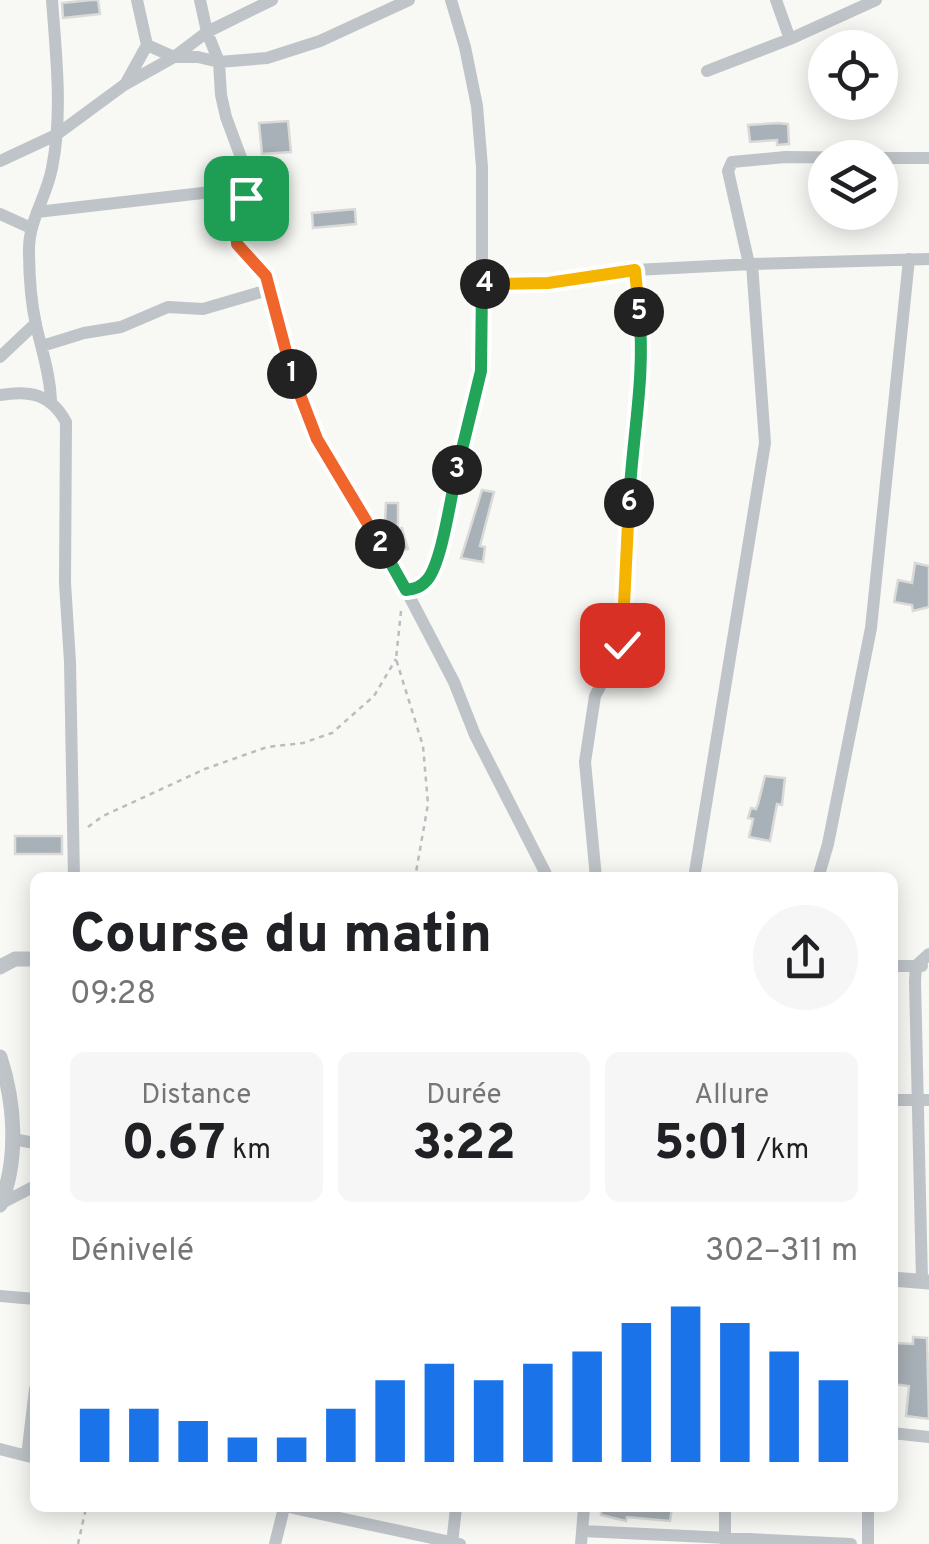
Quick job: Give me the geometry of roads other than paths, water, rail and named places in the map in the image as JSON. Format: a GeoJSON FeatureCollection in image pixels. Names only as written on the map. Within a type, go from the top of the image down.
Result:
{"type":"FeatureCollection","features":[{"type":"Feature","properties":{"kind":"street"},"geometry":{"type":"LineString","coordinates":[[52,0],[56,135],[52,169],[31,228],[29,250],[36,324],[51,400],[66,422],[68,438],[65,583],[74,872]]}},
{"type":"Feature","properties":{"kind":"street"},"geometry":{"type":"LineString","coordinates":[[124,86],[147,45],[137,0]]}},
{"type":"Feature","properties":{"kind":"street"},"geometry":{"type":"LineString","coordinates":[[200,0],[219,62],[221,95],[243,163],[246,188],[236,224],[237,244],[266,276],[297,392],[317,439],[406,590],[545,872]]}},
{"type":"Feature","properties":{"kind":"street"},"geometry":{"type":"LineString","coordinates":[[0,161],[56,135],[207,32],[272,0]]}},
{"type":"Feature","properties":{"kind":"street"},"geometry":{"type":"LineString","coordinates":[[147,45],[174,58],[198,57],[219,62],[267,58],[320,41],[409,0]]}},
{"type":"Feature","properties":{"kind":"street"},"geometry":{"type":"LineString","coordinates":[[406,590],[417,589],[426,582],[437,559],[481,371],[482,167],[477,106],[466,46],[451,0]]}},
{"type":"Feature","properties":{"kind":"street"},"geometry":{"type":"LineString","coordinates":[[776,0],[790,39]]}},
{"type":"Feature","properties":{"kind":"street"},"geometry":{"type":"LineString","coordinates":[[707,71],[876,0]]}},
{"type":"Feature","properties":{"kind":"street"},"geometry":{"type":"LineString","coordinates":[[695,872],[765,443],[750,264],[728,170],[732,162],[808,156]]}},
{"type":"Feature","properties":{"kind":"street"},"geometry":{"type":"LineString","coordinates":[[898,158],[929,158]]}},
{"type":"Feature","properties":{"kind":"street"},"geometry":{"type":"LineString","coordinates":[[37,212],[246,188]]}},
{"type":"Feature","properties":{"kind":"street"},"geometry":{"type":"LineString","coordinates":[[0,214],[31,228]]}},
{"type":"Feature","properties":{"kind":"street"},"geometry":{"type":"LineString","coordinates":[[820,872],[870,628],[909,259]]}},
{"type":"Feature","properties":{"kind":"street"},"geometry":{"type":"LineString","coordinates":[[482,284],[548,283],[635,270],[929,260]]}},
{"type":"Feature","properties":{"kind":"street"},"geometry":{"type":"LineString","coordinates":[[595,872],[585,762],[595,696],[622,645],[631,453],[643,358],[635,270]]}},
{"type":"Feature","properties":{"kind":"street"},"geometry":{"type":"LineString","coordinates":[[42,346],[130,324],[159,309],[203,309],[270,289]]}},
{"type":"Feature","properties":{"kind":"street"},"geometry":{"type":"LineString","coordinates":[[0,357],[36,324]]}},
{"type":"Feature","properties":{"kind":"street"},"geometry":{"type":"LineString","coordinates":[[0,395],[19,392],[51,400]]}},
{"type":"Feature","properties":{"kind":"street"},"geometry":{"type":"LineString","coordinates":[[898,1279],[926,1281],[922,966],[929,954]]}},
{"type":"Feature","properties":{"kind":"street"},"geometry":{"type":"LineString","coordinates":[[5,959],[30,960]]}},
{"type":"Feature","properties":{"kind":"street"},"geometry":{"type":"LineString","coordinates":[[0,1057],[13,1118],[1,1204],[28,1195]]}},
{"type":"Feature","properties":{"kind":"street"},"geometry":{"type":"LineString","coordinates":[[898,1100],[924,1100]]}},
{"type":"Feature","properties":{"kind":"street"},"geometry":{"type":"LineString","coordinates":[[12,1139],[30,1142]]}},
{"type":"Feature","properties":{"kind":"street"},"geometry":{"type":"LineString","coordinates":[[0,1296],[30,1299]]}},
{"type":"Feature","properties":{"kind":"street"},"geometry":{"type":"LineString","coordinates":[[898,1434],[929,1437]]}},
{"type":"Feature","properties":{"kind":"street"},"geometry":{"type":"LineString","coordinates":[[0,1449],[30,1457]]}},
{"type":"Feature","properties":{"kind":"street"},"geometry":{"type":"LineString","coordinates":[[275,1544],[283,1512]]}},
{"type":"Feature","properties":{"kind":"street"},"geometry":{"type":"LineString","coordinates":[[315,1512],[455,1544],[456,1512]]}},
{"type":"Feature","properties":{"kind":"street"},"geometry":{"type":"LineString","coordinates":[[584,1512],[582,1538],[851,1544]]}},
{"type":"Feature","properties":{"kind":"street"},"geometry":{"type":"LineString","coordinates":[[725,1512],[725,1540]]}},
{"type":"Feature","properties":{"kind":"street"},"geometry":{"type":"LineString","coordinates":[[868,1512],[868,1544]]}}]}
